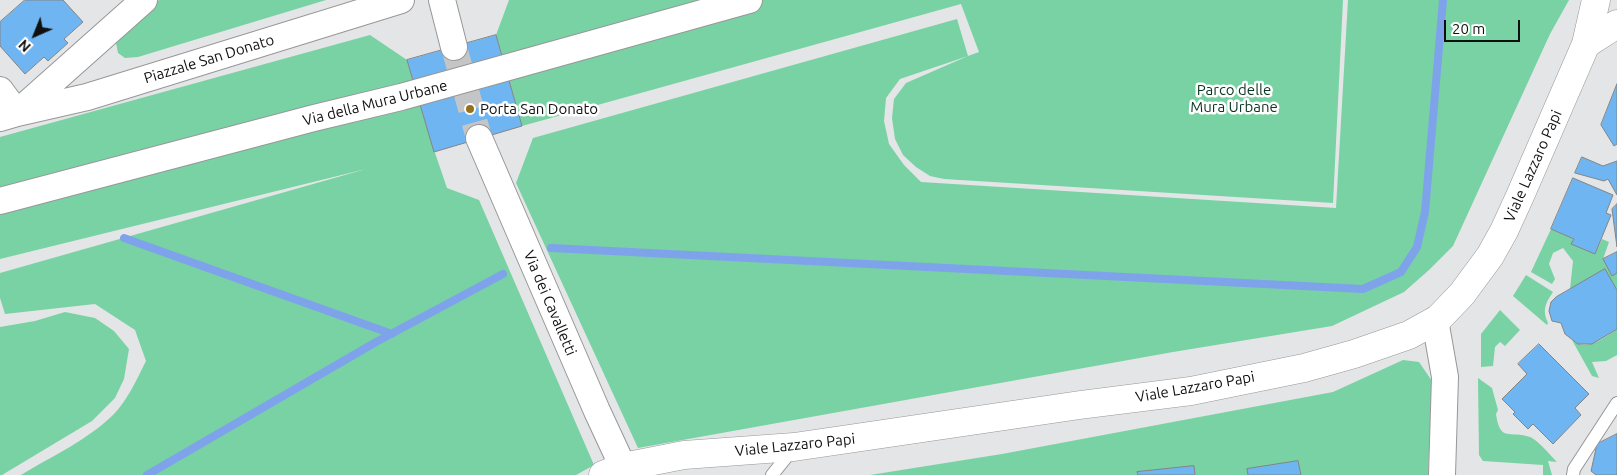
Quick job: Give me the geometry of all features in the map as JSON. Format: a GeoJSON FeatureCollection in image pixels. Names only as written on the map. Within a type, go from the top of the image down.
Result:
{"type":"FeatureCollection","features":[{"type":"Feature","properties":{"kind":"main road","name":"Viale Lazzaro Papi"},"geometry":{"type":"LineString","coordinates":[[1587,39],[1596,0]]}},
{"type":"Feature","properties":{"kind":"main road","name":"Viale Lazzaro Papi"},"geometry":{"type":"LineString","coordinates":[[613,471],[684,455],[794,447],[1080,405],[1191,391],[1304,368],[1409,335],[1435,320],[1473,281],[1490,256],[1504,231],[1587,39],[1612,0]]}},
{"type":"Feature","properties":{"kind":"main road"},"geometry":{"type":"LineString","coordinates":[[1587,39],[1617,24]]}},
{"type":"Feature","properties":{"kind":"main road"},"geometry":{"type":"LineString","coordinates":[[683,475],[701,464],[733,452]]}},
{"type":"Feature","properties":{"kind":"street"},"geometry":{"type":"LineString","coordinates":[[0,90],[8,116],[144,0]]}},
{"type":"Feature","properties":{"kind":"street","name":"Piazzale San Donato"},"geometry":{"type":"LineString","coordinates":[[8,116],[87,97],[401,0]]}},
{"type":"Feature","properties":{"kind":"street"},"geometry":{"type":"LineString","coordinates":[[442,0],[454,47]]}},
{"type":"Feature","properties":{"kind":"street","name":"Via della Mura Urbane"},"geometry":{"type":"LineString","coordinates":[[0,201],[314,118],[401,97],[749,0]]}},
{"type":"Feature","properties":{"kind":"street","name":"Via dei Cavalletti"},"geometry":{"type":"LineString","coordinates":[[479,138],[597,412],[613,471]]}},
{"type":"Feature","properties":{"kind":"street"},"geometry":{"type":"LineString","coordinates":[[1435,320],[1444,377],[1442,475]]}},
{"type":"Feature","properties":{"kind":"lane"},"geometry":{"type":"LineString","coordinates":[[1572,475],[1617,403]]}},
{"type":"Feature","properties":{"kind":"lane"},"geometry":{"type":"LineString","coordinates":[[772,475],[794,447]]}},
{"type":"Feature","properties":{"kind":"green space"},"geometry":{"type":"Polygon","coordinates":[[[159,0],[326,0],[138,57],[125,58],[118,53],[116,43],[120,34],[159,0]]]}},
{"type":"Feature","properties":{"kind":"green space","name":"Parco delle Mura Urbane"},"geometry":{"type":"Polygon","coordinates":[[[509,0],[1343,0],[1333,203],[944,179],[930,176],[903,155],[895,139],[892,118],[894,99],[906,83],[979,52],[961,4],[522,126],[496,35],[509,0]]]}},
{"type":"Feature","properties":{"kind":"green space"},"geometry":{"type":"Polygon","coordinates":[[[1348,0],[1569,0],[1550,34],[1453,246],[1404,292],[1332,326],[1173,352],[638,448],[516,183],[533,138],[957,19],[968,56],[900,79],[886,98],[884,121],[889,144],[904,165],[921,182],[1336,208],[1348,0]]]}},
{"type":"Feature","properties":{"kind":"green space"},"geometry":{"type":"Polygon","coordinates":[[[370,35],[407,60],[447,188],[479,200],[594,465],[576,475],[21,475],[81,440],[114,414],[132,389],[146,361],[135,330],[95,304],[5,314],[0,298],[0,273],[366,169],[0,259],[0,137],[370,35]]]}},
{"type":"Feature","properties":{"kind":"green space"},"geometry":{"type":"Polygon","coordinates":[[[1551,229],[1574,239],[1572,244],[1595,254],[1602,239],[1609,242],[1603,259],[1612,275],[1617,273],[1617,290],[1570,289],[1573,261],[1563,248],[1553,253],[1549,264],[1555,279],[1552,284],[1531,272],[1551,229]]]}},
{"type":"Feature","properties":{"kind":"green space"},"geometry":{"type":"Polygon","coordinates":[[[1526,275],[1553,292],[1545,307],[1547,325],[1513,296],[1526,275]]]}},
{"type":"Feature","properties":{"kind":"green space"},"geometry":{"type":"Polygon","coordinates":[[[1500,310],[1520,330],[1505,346],[1500,342],[1495,347],[1493,366],[1481,367],[1481,334],[1500,310]]]}},
{"type":"Feature","properties":{"kind":"green space"},"geometry":{"type":"Polygon","coordinates":[[[65,312],[95,318],[114,331],[129,349],[124,379],[115,398],[92,421],[0,475],[0,327],[35,321],[65,312]]]}},
{"type":"Feature","properties":{"kind":"green space"},"geometry":{"type":"Polygon","coordinates":[[[1617,329],[1617,355],[1606,361],[1592,362],[1599,378],[1592,376],[1572,340],[1584,345],[1590,344],[1601,340],[1617,329]]]}},
{"type":"Feature","properties":{"kind":"green space"},"geometry":{"type":"Polygon","coordinates":[[[1403,360],[1419,362],[1432,381],[1428,475],[870,475],[1002,454],[1333,392],[1403,360]]]}},
{"type":"Feature","properties":{"kind":"green space"},"geometry":{"type":"Polygon","coordinates":[[[1478,378],[1492,388],[1498,410],[1496,414],[1500,429],[1507,434],[1530,437],[1540,445],[1557,462],[1548,461],[1552,475],[1543,475],[1543,465],[1483,461],[1479,455],[1478,378]]]}},
{"type":"Feature","properties":{"kind":"building"},"geometry":{"type":"Polygon","coordinates":[[[25,0],[63,0],[83,22],[64,39],[68,43],[48,61],[44,57],[25,74],[0,46],[0,22],[25,0]]]}},
{"type":"Feature","properties":{"kind":"building","name":"Porta San Donato"},"geometry":{"type":"Polygon","coordinates":[[[496,35],[522,126],[434,152],[407,60],[496,35]]]}},
{"type":"Feature","properties":{"kind":"building"},"geometry":{"type":"Polygon","coordinates":[[[1617,84],[1617,144],[1614,146],[1601,125],[1617,84]]]}},
{"type":"Feature","properties":{"kind":"building"},"geometry":{"type":"Polygon","coordinates":[[[1582,157],[1603,166],[1617,161],[1617,195],[1608,179],[1604,181],[1575,173],[1582,157]]]}},
{"type":"Feature","properties":{"kind":"building"},"geometry":{"type":"Polygon","coordinates":[[[1573,178],[1613,195],[1606,213],[1611,215],[1595,254],[1571,244],[1574,239],[1551,229],[1573,178]]]}},
{"type":"Feature","properties":{"kind":"building"},"geometry":{"type":"Polygon","coordinates":[[[1617,204],[1617,247],[1612,209],[1617,204]]]}},
{"type":"Feature","properties":{"kind":"building"},"geometry":{"type":"Polygon","coordinates":[[[1617,252],[1617,273],[1612,276],[1603,259],[1617,252]]]}},
{"type":"Feature","properties":{"kind":"building"},"geometry":{"type":"Polygon","coordinates":[[[1605,269],[1617,290],[1617,329],[1592,344],[1578,344],[1565,334],[1561,323],[1552,321],[1549,311],[1551,302],[1556,297],[1605,269]]]}},
{"type":"Feature","properties":{"kind":"building"},"geometry":{"type":"Polygon","coordinates":[[[1539,344],[1589,394],[1575,408],[1581,415],[1553,444],[1533,424],[1528,429],[1513,414],[1515,412],[1502,399],[1527,374],[1518,364],[1539,344]]]}},
{"type":"Feature","properties":{"kind":"building"},"geometry":{"type":"Polygon","coordinates":[[[1617,434],[1617,475],[1596,475],[1591,471],[1597,444],[1617,434]]]}},
{"type":"Feature","properties":{"kind":"building"},"geometry":{"type":"Polygon","coordinates":[[[1298,461],[1301,475],[1248,475],[1247,469],[1298,461]]]}},
{"type":"Feature","properties":{"kind":"building"},"geometry":{"type":"Polygon","coordinates":[[[1194,466],[1195,475],[1138,475],[1137,472],[1194,466]]]}},
{"type":"Feature","properties":{"kind":"waterway"},"geometry":{"type":"LineString","coordinates":[[551,248],[1363,289],[1401,272],[1417,247],[1425,212],[1443,0]]}},
{"type":"Feature","properties":{"kind":"waterway"},"geometry":{"type":"LineString","coordinates":[[124,238],[392,334]]}},
{"type":"Feature","properties":{"kind":"waterway"},"geometry":{"type":"LineString","coordinates":[[147,475],[376,342],[503,274]]}},
{"type":"Feature","properties":{"kind":"tunnel"},"geometry":{"type":"LineString","coordinates":[[454,47],[479,138]]}},
{"type":"Feature","properties":{"kind":"place","name":"Porta San Donato"},"geometry":{"type":"Point","coordinates":[470,109]}}]}
